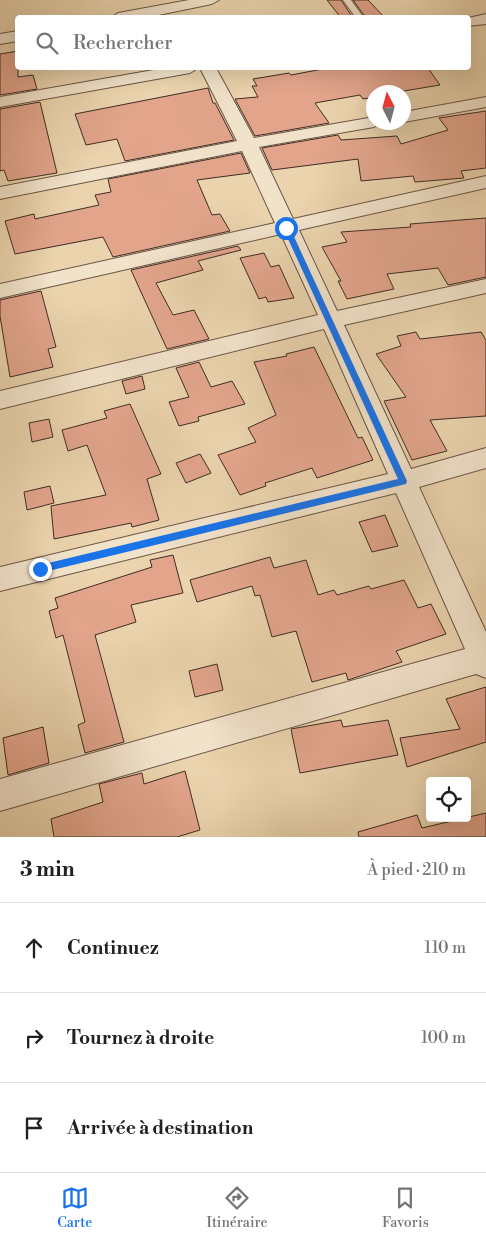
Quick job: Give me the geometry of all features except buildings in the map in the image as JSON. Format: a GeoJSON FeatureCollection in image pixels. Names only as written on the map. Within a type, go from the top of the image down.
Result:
{"type":"FeatureCollection","features":[{"type":"Feature","properties":{"kind":"street"},"geometry":{"type":"LineString","coordinates":[[134,15],[212,0]]}},
{"type":"Feature","properties":{"kind":"street"},"geometry":{"type":"LineString","coordinates":[[471,22],[486,19]]}},
{"type":"Feature","properties":{"kind":"street"},"geometry":{"type":"LineString","coordinates":[[0,39],[15,36]]}},
{"type":"Feature","properties":{"kind":"street"},"geometry":{"type":"LineString","coordinates":[[0,102],[179,70]]}},
{"type":"Feature","properties":{"kind":"street"},"geometry":{"type":"LineString","coordinates":[[0,795],[485,660],[248,144],[209,70]]}},
{"type":"Feature","properties":{"kind":"street"},"geometry":{"type":"LineString","coordinates":[[411,116],[486,102]]}},
{"type":"Feature","properties":{"kind":"street"},"geometry":{"type":"LineString","coordinates":[[8,192],[248,144],[366,123]]}},
{"type":"Feature","properties":{"kind":"street"},"geometry":{"type":"LineString","coordinates":[[0,291],[486,182]]}},
{"type":"Feature","properties":{"kind":"street"},"geometry":{"type":"LineString","coordinates":[[0,400],[330,320],[486,286]]}},
{"type":"Feature","properties":{"kind":"street"},"geometry":{"type":"LineString","coordinates":[[0,579],[403,481],[486,458]]}},
{"type":"Feature","properties":{"kind":"lane"},"geometry":{"type":"LineString","coordinates":[[347,0],[358,15]]}},
{"type":"Feature","properties":{"kind":"route"},"geometry":{"type":"LineString","coordinates":[[40,569],[403,481],[286,228]]}}]}
